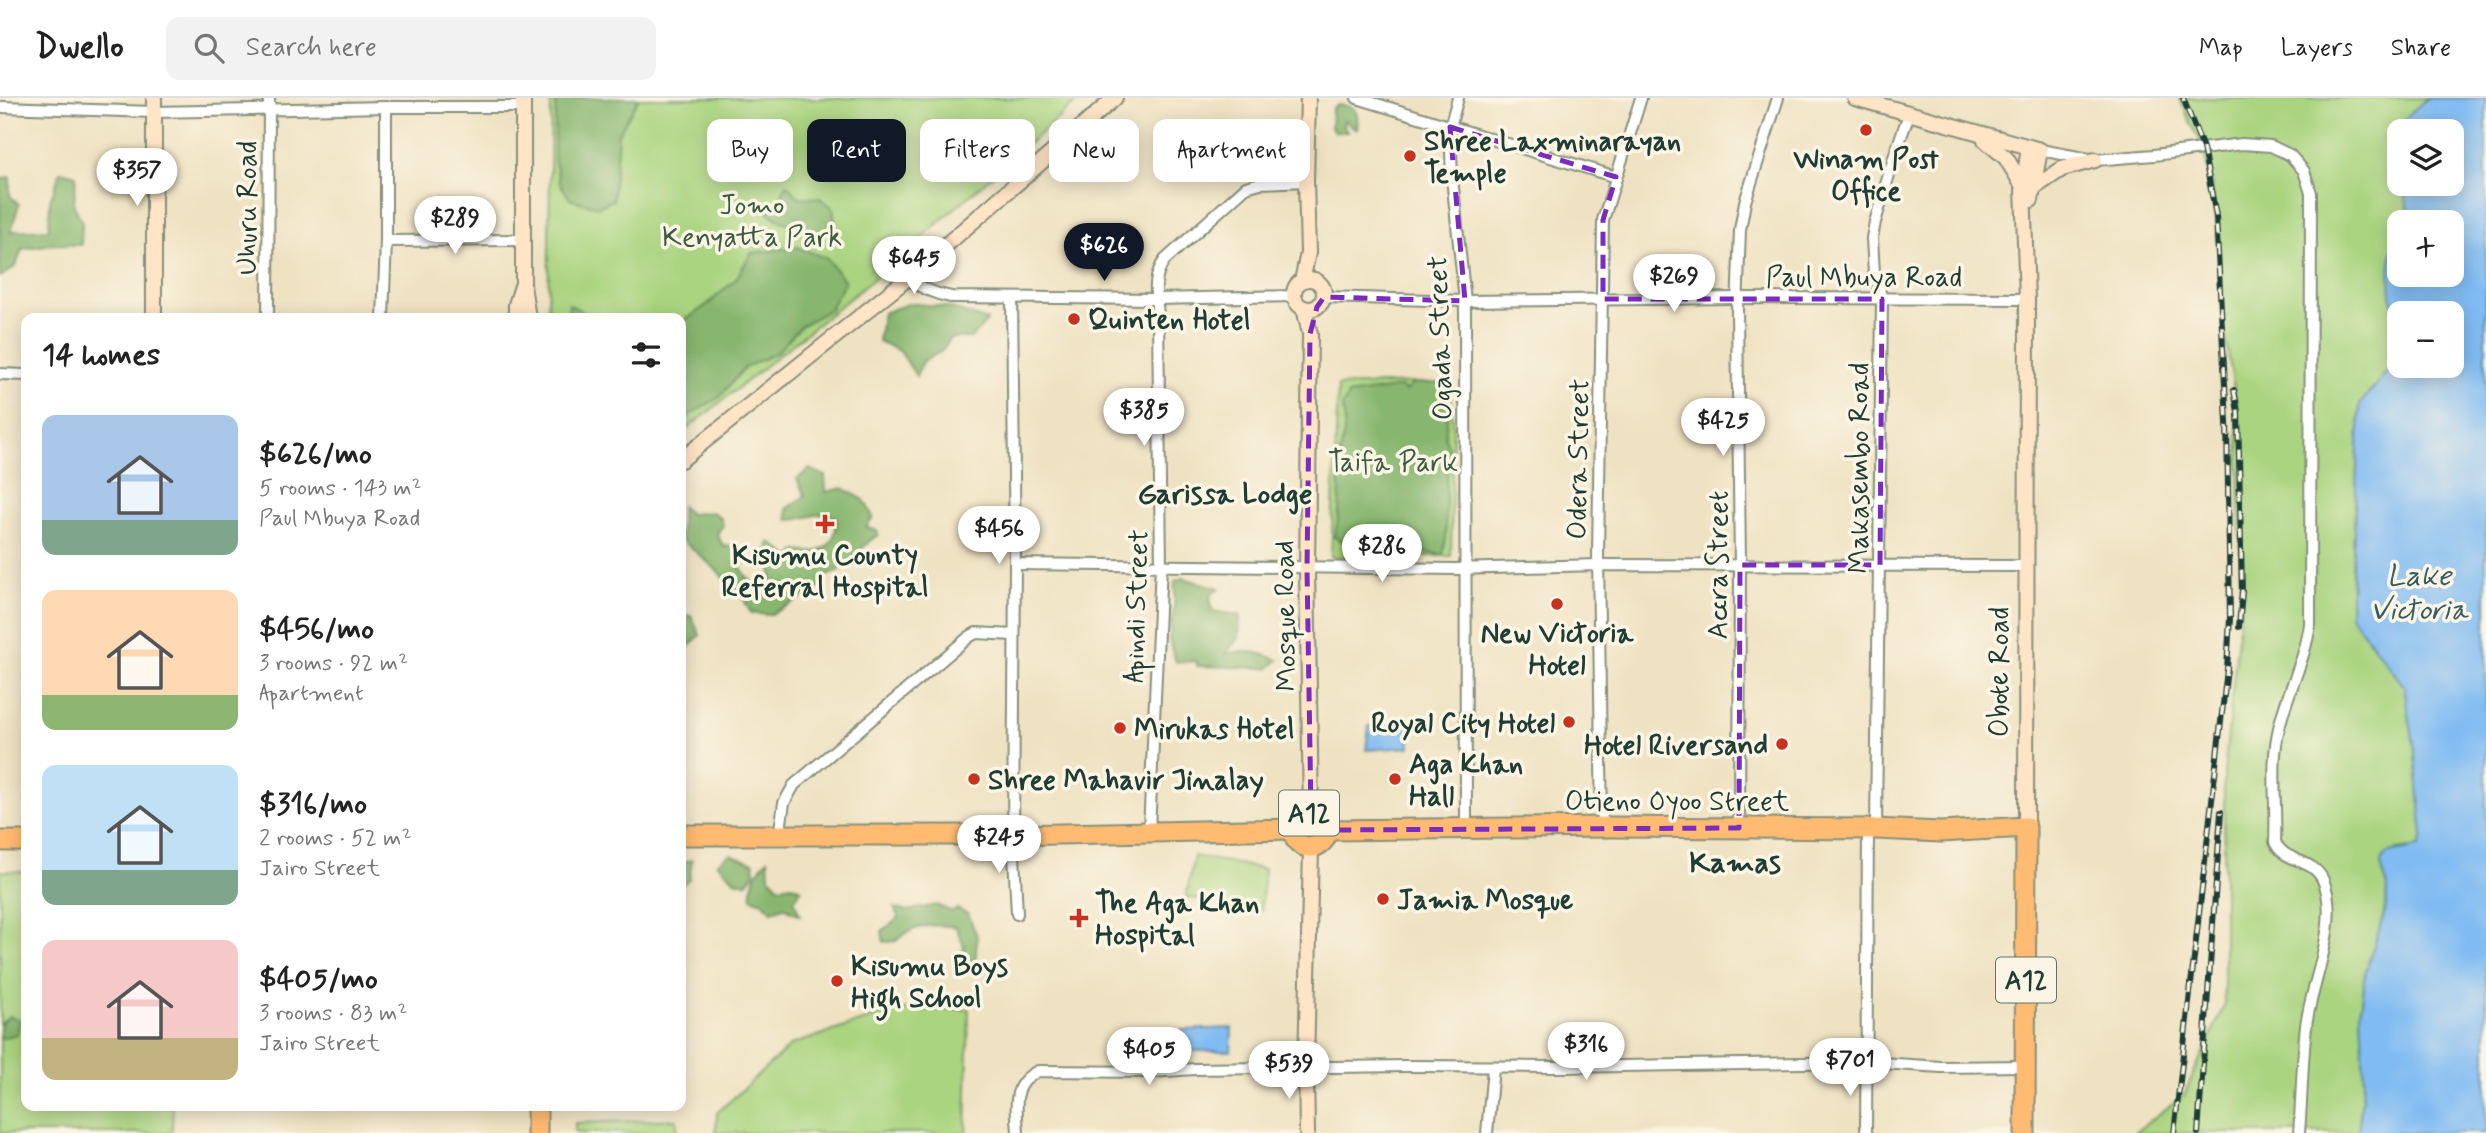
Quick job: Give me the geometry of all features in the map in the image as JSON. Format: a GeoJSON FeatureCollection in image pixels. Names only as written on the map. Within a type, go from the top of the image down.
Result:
{"type":"FeatureCollection","features":[{"type":"Feature","properties":{"kind":"highway","name":"A12"},"geometry":{"type":"LineString","coordinates":[[1311,813],[1322,818],[1327,830],[1323,842],[1311,848],[1296,841],[1293,829],[1298,818],[1311,813]]}},
{"type":"Feature","properties":{"kind":"highway","name":"Otieno Oyoo Street"},"geometry":{"type":"LineString","coordinates":[[1327,830],[1602,827],[1941,832],[2026,827]]}},
{"type":"Feature","properties":{"kind":"highway","name":"Obote Road"},"geometry":{"type":"LineString","coordinates":[[2025,1133],[2026,827]]}},
{"type":"Feature","properties":{"kind":"highway","name":"A12"},"geometry":{"type":"LineString","coordinates":[[686,835],[1013,835],[1293,829]]}},
{"type":"Feature","properties":{"kind":"highway"},"geometry":{"type":"LineString","coordinates":[[0,839],[21,839]]}},
{"type":"Feature","properties":{"kind":"highway"},"geometry":{"type":"LineString","coordinates":[[524,1111],[524,1133]]}},
{"type":"Feature","properties":{"kind":"highway"},"geometry":{"type":"LineString","coordinates":[[537,1111],[537,1133]]}},
{"type":"Feature","properties":{"kind":"main road"},"geometry":{"type":"LineString","coordinates":[[686,456],[908,278],[1115,98]]}},
{"type":"Feature","properties":{"kind":"main road"},"geometry":{"type":"LineString","coordinates":[[1307,119],[1308,98]]}},
{"type":"Feature","properties":{"kind":"main road"},"geometry":{"type":"LineString","coordinates":[[1855,98],[2035,149],[2028,188]]}},
{"type":"Feature","properties":{"kind":"main road"},"geometry":{"type":"LineString","coordinates":[[524,103],[523,285],[527,313]]}},
{"type":"Feature","properties":{"kind":"main road"},"geometry":{"type":"LineString","coordinates":[[153,313],[154,105]]}},
{"type":"Feature","properties":{"kind":"main road"},"geometry":{"type":"LineString","coordinates":[[1978,134],[2007,158],[2028,188]]}},
{"type":"Feature","properties":{"kind":"main road"},"geometry":{"type":"LineString","coordinates":[[2028,188],[2062,169],[2095,160]]}},
{"type":"Feature","properties":{"kind":"main road"},"geometry":{"type":"LineString","coordinates":[[1306,182],[1309,281]]}},
{"type":"Feature","properties":{"kind":"main road","name":"Obote Road"},"geometry":{"type":"LineString","coordinates":[[2026,827],[2025,211],[2028,188]]}},
{"type":"Feature","properties":{"kind":"main road"},"geometry":{"type":"LineString","coordinates":[[1309,281],[1323,288],[1315,304],[1296,301],[1296,288],[1309,281]]}},
{"type":"Feature","properties":{"kind":"main road"},"geometry":{"type":"LineString","coordinates":[[516,313],[523,285]]}},
{"type":"Feature","properties":{"kind":"main road","name":"Mosque Road"},"geometry":{"type":"LineString","coordinates":[[1311,813],[1307,568],[1310,334],[1315,304]]}},
{"type":"Feature","properties":{"kind":"main road"},"geometry":{"type":"LineString","coordinates":[[1307,1133],[1311,848]]}},
{"type":"Feature","properties":{"kind":"street","name":"Uhuru Road"},"geometry":{"type":"LineString","coordinates":[[268,313],[270,98]]}},
{"type":"Feature","properties":{"kind":"street"},"geometry":{"type":"LineString","coordinates":[[1357,98],[1616,177]]}},
{"type":"Feature","properties":{"kind":"street","name":"Ogada Street"},"geometry":{"type":"LineString","coordinates":[[1458,98],[1450,127],[1452,178],[1465,301],[1466,830]]}},
{"type":"Feature","properties":{"kind":"street","name":"Odera Street"},"geometry":{"type":"LineString","coordinates":[[1602,827],[1598,565],[1603,220],[1641,98]]}},
{"type":"Feature","properties":{"kind":"street","name":"Accra Street"},"geometry":{"type":"LineString","coordinates":[[1739,828],[1737,298],[1740,230],[1745,202],[1778,98]]}},
{"type":"Feature","properties":{"kind":"street"},"geometry":{"type":"LineString","coordinates":[[0,107],[34,104],[154,105],[270,110],[524,103]]}},
{"type":"Feature","properties":{"kind":"street"},"geometry":{"type":"LineString","coordinates":[[383,313],[386,107]]}},
{"type":"Feature","properties":{"kind":"street","name":"Makasembo Road"},"geometry":{"type":"LineString","coordinates":[[1866,1133],[1880,565],[1882,299],[1874,273],[1872,238],[1909,114]]}},
{"type":"Feature","properties":{"kind":"street"},"geometry":{"type":"LineString","coordinates":[[2035,149],[2095,160],[2242,144],[2270,146],[2290,155],[2304,171],[2311,193],[2310,624],[2301,666],[2279,726],[2273,774],[2278,849],[2283,854],[2307,862],[2317,870],[2328,895],[2329,912],[2320,966],[2306,1023],[2299,1133]]}},
{"type":"Feature","properties":{"kind":"street","name":"Apindi Street"},"geometry":{"type":"LineString","coordinates":[[1149,832],[1161,565],[1157,270],[1164,260],[1246,187],[1283,182]]}},
{"type":"Feature","properties":{"kind":"street"},"geometry":{"type":"LineString","coordinates":[[386,241],[523,240]]}},
{"type":"Feature","properties":{"kind":"street"},"geometry":{"type":"LineString","coordinates":[[908,278],[918,287],[951,297],[1156,299],[1295,296]]}},
{"type":"Feature","properties":{"kind":"street"},"geometry":{"type":"LineString","coordinates":[[1012,298],[1015,564],[1013,835],[1017,914]]}},
{"type":"Feature","properties":{"kind":"street","name":"Paul Mbuya Road"},"geometry":{"type":"LineString","coordinates":[[1315,304],[1737,298],[2027,299]]}},
{"type":"Feature","properties":{"kind":"street"},"geometry":{"type":"LineString","coordinates":[[0,374],[21,375]]}},
{"type":"Feature","properties":{"kind":"street"},"geometry":{"type":"LineString","coordinates":[[1015,564],[1307,568],[1598,565],[2025,566]]}},
{"type":"Feature","properties":{"kind":"street"},"geometry":{"type":"LineString","coordinates":[[779,836],[788,793],[804,777],[969,637],[976,634],[1014,635]]}},
{"type":"Feature","properties":{"kind":"street"},"geometry":{"type":"LineString","coordinates":[[1018,1133],[1018,1092],[1023,1081],[1038,1071],[1152,1072],[1407,1066],[1493,1068],[1866,1062],[1941,1067],[2025,1066]]}},
{"type":"Feature","properties":{"kind":"street"},"geometry":{"type":"LineString","coordinates":[[1488,1133],[1493,1068]]}},
{"type":"Feature","properties":{"kind":"highlighted area"},"geometry":{"type":"Polygon","coordinates":[[[1450,127],[1616,177],[1603,220],[1603,299],[1882,299],[1880,565],[1740,565],[1739,828],[1327,830],[1322,818],[1311,813],[1307,568],[1310,334],[1317,307],[1324,297],[1465,301],[1450,127]]]}},
{"type":"Feature","properties":{"kind":"green space","name":"Jomo Kenyatta Park"},"geometry":{"type":"Polygon","coordinates":[[[551,98],[1081,98],[1057,119],[1049,119],[1049,126],[1035,138],[1035,119],[920,119],[920,182],[985,182],[882,272],[686,430],[686,313],[548,313],[551,98]]]}},
{"type":"Feature","properties":{"kind":"green space"},"geometry":{"type":"Polygon","coordinates":[[[556,98],[639,98],[618,134],[613,200],[597,207],[570,199],[560,183],[554,158],[556,98]]]}},
{"type":"Feature","properties":{"kind":"green space"},"geometry":{"type":"Polygon","coordinates":[[[2179,98],[2427,98],[2407,119],[2387,119],[2387,196],[2405,196],[2409,210],[2387,210],[2387,287],[2398,287],[2398,301],[2387,301],[2387,371],[2360,404],[2350,615],[2404,686],[2414,744],[2423,836],[2420,847],[2397,850],[2383,858],[2381,864],[2388,892],[2366,970],[2361,1009],[2364,1081],[2358,1133],[2134,1133],[2184,1095],[2224,1006],[2224,774],[2241,603],[2238,412],[2224,330],[2216,216],[2203,148],[2179,98]]]}},
{"type":"Feature","properties":{"kind":"green space"},"geometry":{"type":"Polygon","coordinates":[[[1338,105],[1353,108],[1358,119],[1357,130],[1344,120],[1343,125],[1348,132],[1335,132],[1331,128],[1332,109],[1338,105]]]}},
{"type":"Feature","properties":{"kind":"green space"},"geometry":{"type":"Polygon","coordinates":[[[61,171],[76,175],[74,206],[82,221],[81,245],[52,244],[22,249],[16,266],[0,277],[0,180],[10,177],[10,196],[19,204],[11,231],[49,229],[50,200],[61,171]]]}},
{"type":"Feature","properties":{"kind":"green space"},"geometry":{"type":"Polygon","coordinates":[[[787,185],[799,197],[820,198],[833,208],[836,228],[821,234],[772,216],[768,212],[787,185]]]}},
{"type":"Feature","properties":{"kind":"green space"},"geometry":{"type":"Polygon","coordinates":[[[797,247],[826,258],[845,281],[830,309],[801,326],[776,353],[744,368],[720,397],[686,419],[686,319],[736,279],[751,253],[797,247]]]}},
{"type":"Feature","properties":{"kind":"green space"},"geometry":{"type":"Polygon","coordinates":[[[910,303],[951,308],[987,321],[971,338],[951,338],[942,351],[923,361],[916,376],[900,351],[878,341],[883,313],[910,303]]]}},
{"type":"Feature","properties":{"kind":"green space"},"geometry":{"type":"Polygon","coordinates":[[[569,304],[585,313],[568,313],[569,304]]]}},
{"type":"Feature","properties":{"kind":"green space","name":"Taifa Park"},"geometry":{"type":"Polygon","coordinates":[[[1414,383],[1438,383],[1450,397],[1445,437],[1449,448],[1443,555],[1389,546],[1380,550],[1372,536],[1364,546],[1353,547],[1334,537],[1339,510],[1339,458],[1344,429],[1342,407],[1348,395],[1401,387],[1405,391],[1414,383]]]}},
{"type":"Feature","properties":{"kind":"green space","name":"Taifa Park"},"geometry":{"type":"Polygon","coordinates":[[[1450,384],[1453,429],[1451,556],[1331,557],[1338,386],[1450,384]]]}},
{"type":"Feature","properties":{"kind":"green space"},"geometry":{"type":"Polygon","coordinates":[[[810,469],[825,476],[826,492],[843,488],[864,500],[873,517],[866,527],[877,530],[878,535],[848,563],[826,576],[820,588],[769,615],[751,613],[743,598],[733,592],[719,572],[686,543],[686,510],[690,514],[712,512],[720,517],[723,525],[717,534],[724,547],[736,545],[744,550],[749,557],[740,567],[754,584],[761,585],[772,578],[771,567],[764,558],[770,542],[791,557],[797,551],[812,552],[825,548],[835,534],[835,517],[829,515],[788,520],[787,509],[805,496],[797,479],[810,469]]]}},
{"type":"Feature","properties":{"kind":"green space"},"geometry":{"type":"Polygon","coordinates":[[[1183,578],[1219,588],[1210,596],[1212,611],[1240,615],[1239,638],[1225,654],[1252,652],[1278,660],[1269,668],[1197,666],[1197,661],[1176,662],[1169,640],[1175,581],[1183,578]]]}},
{"type":"Feature","properties":{"kind":"green space"},"geometry":{"type":"Polygon","coordinates":[[[686,615],[691,616],[700,635],[686,649],[686,615]]]}},
{"type":"Feature","properties":{"kind":"green space"},"geometry":{"type":"Polygon","coordinates":[[[730,854],[754,863],[755,873],[746,883],[736,881],[717,863],[730,854]]]}},
{"type":"Feature","properties":{"kind":"green space"},"geometry":{"type":"Polygon","coordinates":[[[1194,856],[1264,869],[1261,910],[1186,897],[1194,856]]]}},
{"type":"Feature","properties":{"kind":"green space"},"geometry":{"type":"Polygon","coordinates":[[[768,859],[769,876],[779,887],[792,885],[802,889],[794,900],[800,915],[784,907],[772,911],[763,902],[752,898],[756,877],[768,859]]]}},
{"type":"Feature","properties":{"kind":"green space"},"geometry":{"type":"Polygon","coordinates":[[[692,860],[689,879],[686,882],[686,861],[692,860]]]}},
{"type":"Feature","properties":{"kind":"green space"},"geometry":{"type":"Polygon","coordinates":[[[0,871],[21,872],[21,1111],[173,1111],[172,1133],[0,1133],[0,871]]]}},
{"type":"Feature","properties":{"kind":"green space"},"geometry":{"type":"Polygon","coordinates":[[[936,905],[952,912],[957,909],[968,914],[977,936],[975,966],[969,967],[962,958],[964,946],[956,927],[924,926],[896,941],[884,942],[882,931],[899,918],[894,908],[906,911],[936,905]]]}},
{"type":"Feature","properties":{"kind":"green space"},"geometry":{"type":"Polygon","coordinates":[[[969,1009],[966,1133],[716,1133],[717,1113],[791,1045],[896,1010],[969,1009]]]}},
{"type":"Feature","properties":{"kind":"green space"},"geometry":{"type":"Polygon","coordinates":[[[9,1016],[20,1020],[17,1034],[0,1037],[0,1024],[9,1016]]]}},
{"type":"Feature","properties":{"kind":"green space"},"geometry":{"type":"Polygon","coordinates":[[[1168,1039],[1182,1039],[1182,1061],[1168,1061],[1168,1039]]]}},
{"type":"Feature","properties":{"kind":"green space"},"geometry":{"type":"Polygon","coordinates":[[[677,1119],[677,1133],[575,1133],[575,1123],[677,1119]]]}},
{"type":"Feature","properties":{"kind":"water","name":"Lake Victoria"},"geometry":{"type":"Polygon","coordinates":[[[2428,98],[2486,98],[2486,1133],[2358,1133],[2364,1081],[2361,1009],[2366,970],[2385,912],[2388,892],[2381,864],[2388,853],[2420,847],[2423,836],[2414,744],[2404,686],[2350,615],[2360,404],[2387,371],[2387,378],[2464,378],[2464,301],[2392,301],[2390,287],[2464,287],[2464,210],[2409,210],[2405,196],[2464,196],[2464,119],[2406,119],[2428,98]]]}},
{"type":"Feature","properties":{"kind":"water"},"geometry":{"type":"Polygon","coordinates":[[[1410,725],[1410,747],[1366,750],[1369,726],[1410,725]]]}},
{"type":"Feature","properties":{"kind":"water"},"geometry":{"type":"Polygon","coordinates":[[[1232,1028],[1231,1051],[1183,1051],[1182,1030],[1232,1028]]]}},
{"type":"Feature","properties":{"kind":"railway"},"geometry":{"type":"LineString","coordinates":[[2174,1133],[2227,669],[2230,618],[2227,422],[2216,216],[2203,148],[2183,98]]}},
{"type":"Feature","properties":{"kind":"railway"},"geometry":{"type":"LineString","coordinates":[[2234,390],[2238,412],[2242,591],[2239,627]]}},
{"type":"Feature","properties":{"kind":"railway"},"geometry":{"type":"LineString","coordinates":[[2198,1133],[2221,812]]}},
{"type":"Feature","properties":{"kind":"place","name":"Winam Post Office"},"geometry":{"type":"Point","coordinates":[1866,130]}},
{"type":"Feature","properties":{"kind":"place","name":"Shree Laxminarayan Temple"},"geometry":{"type":"Point","coordinates":[1410,156]}},
{"type":"Feature","properties":{"kind":"place","name":"Quinten Hotel"},"geometry":{"type":"Point","coordinates":[1074,319]}},
{"type":"Feature","properties":{"kind":"place","name":"Kisumu County Referral Hospital"},"geometry":{"type":"Point","coordinates":[825,524]}},
{"type":"Feature","properties":{"kind":"place","name":"New Victoria Hotel"},"geometry":{"type":"Point","coordinates":[1557,604]}},
{"type":"Feature","properties":{"kind":"place","name":"Royal City Hotel"},"geometry":{"type":"Point","coordinates":[1569,722]}},
{"type":"Feature","properties":{"kind":"place","name":"Mirukas Hotel"},"geometry":{"type":"Point","coordinates":[1120,728]}},
{"type":"Feature","properties":{"kind":"place","name":"Hotel Riversand"},"geometry":{"type":"Point","coordinates":[1782,744]}},
{"type":"Feature","properties":{"kind":"place","name":"Shree Mahavir Jinalay"},"geometry":{"type":"Point","coordinates":[974,779]}},
{"type":"Feature","properties":{"kind":"place","name":"Aga Khan Hall"},"geometry":{"type":"Point","coordinates":[1395,779]}},
{"type":"Feature","properties":{"kind":"place","name":"Jamia Mosque"},"geometry":{"type":"Point","coordinates":[1383,899]}},
{"type":"Feature","properties":{"kind":"place","name":"The Aga Khan Hospital"},"geometry":{"type":"Point","coordinates":[1079,918]}},
{"type":"Feature","properties":{"kind":"place","name":"Kisumu Boys High School"},"geometry":{"type":"Point","coordinates":[837,981]}},
{"type":"Feature","properties":{"kind":"district","name":"Garissa Lodge"},"geometry":{"type":"Point","coordinates":[1225,493]}},
{"type":"Feature","properties":{"kind":"district","name":"Kamas"},"geometry":{"type":"Point","coordinates":[1735,862]}}]}
